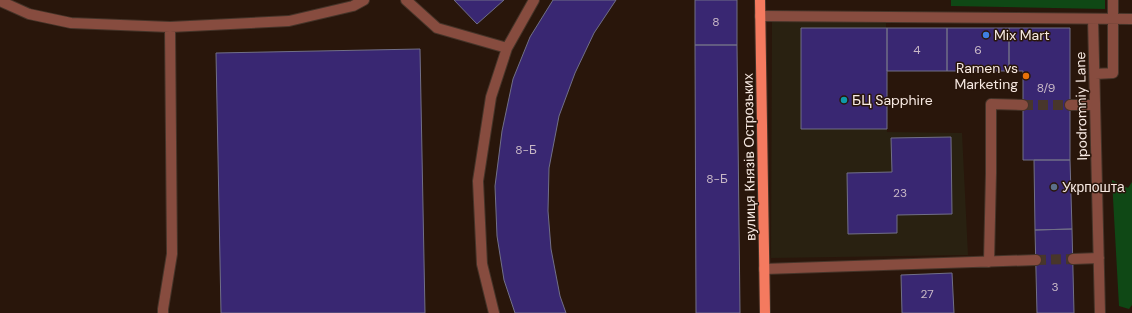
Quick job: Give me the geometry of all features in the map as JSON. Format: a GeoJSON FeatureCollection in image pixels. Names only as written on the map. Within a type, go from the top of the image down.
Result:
{"type":"FeatureCollection","features":[{"type":"Feature","properties":{"kind":"main road","name":"вулиця Князів Острозьких"},"geometry":{"type":"LineString","coordinates":[[760,0],[765,313]]}},
{"type":"Feature","properties":{"kind":"street"},"geometry":{"type":"LineString","coordinates":[[0,1],[29,14],[71,23],[170,27],[289,21],[353,6],[364,0]]}},
{"type":"Feature","properties":{"kind":"street"},"geometry":{"type":"LineString","coordinates":[[406,0],[437,28],[507,48]]}},
{"type":"Feature","properties":{"kind":"street"},"geometry":{"type":"LineString","coordinates":[[494,313],[482,264],[478,181],[492,97],[507,48],[534,0]]}},
{"type":"Feature","properties":{"kind":"street"},"geometry":{"type":"LineString","coordinates":[[1095,74],[1113,73],[1113,0]]}},
{"type":"Feature","properties":{"kind":"street"},"geometry":{"type":"LineString","coordinates":[[760,16],[1132,19]]}},
{"type":"Feature","properties":{"kind":"street","name":"Ipodromniy Lane"},"geometry":{"type":"LineString","coordinates":[[1093,19],[1100,313]]}},
{"type":"Feature","properties":{"kind":"street"},"geometry":{"type":"LineString","coordinates":[[163,313],[162,309],[172,254],[170,27]]}},
{"type":"Feature","properties":{"kind":"street"},"geometry":{"type":"LineString","coordinates":[[989,262],[991,104],[1023,105]]}},
{"type":"Feature","properties":{"kind":"street"},"geometry":{"type":"LineString","coordinates":[[1070,105],[1095,105]]}},
{"type":"Feature","properties":{"kind":"street"},"geometry":{"type":"LineString","coordinates":[[1073,259],[1099,258]]}},
{"type":"Feature","properties":{"kind":"street"},"geometry":{"type":"LineString","coordinates":[[764,269],[1036,260]]}},
{"type":"Feature","properties":{"kind":"shaded area"},"geometry":{"type":"Polygon","coordinates":[[[886,20],[887,132],[962,133],[968,255],[771,258],[772,21],[886,20]]]}},
{"type":"Feature","properties":{"kind":"green space"},"geometry":{"type":"Polygon","coordinates":[[[951,0],[1105,0],[1105,9],[951,6],[951,0]]]}},
{"type":"Feature","properties":{"kind":"green space"},"geometry":{"type":"Polygon","coordinates":[[[1112,180],[1128,188],[1132,182],[1132,305],[1129,309],[1119,306],[1112,180]]]}},
{"type":"Feature","properties":{"kind":"building"},"geometry":{"type":"Polygon","coordinates":[[[454,0],[504,0],[477,24],[454,0]]]}},
{"type":"Feature","properties":{"kind":"building"},"geometry":{"type":"Polygon","coordinates":[[[553,0],[616,0],[594,33],[575,73],[559,116],[549,168],[548,211],[551,249],[560,296],[566,313],[515,313],[504,280],[497,236],[495,186],[502,131],[513,79],[530,37],[553,0]]]}},
{"type":"Feature","properties":{"kind":"building"},"geometry":{"type":"Polygon","coordinates":[[[695,0],[737,0],[737,45],[695,45],[695,0]]]}},
{"type":"Feature","properties":{"kind":"building","name":"БЦ Sapphire"},"geometry":{"type":"Polygon","coordinates":[[[801,28],[887,28],[887,129],[801,129],[801,28]]]}},
{"type":"Feature","properties":{"kind":"building"},"geometry":{"type":"Polygon","coordinates":[[[887,28],[947,28],[947,71],[887,71],[887,28]]]}},
{"type":"Feature","properties":{"kind":"building"},"geometry":{"type":"Polygon","coordinates":[[[947,28],[1009,28],[1009,71],[947,71],[947,28]]]}},
{"type":"Feature","properties":{"kind":"building"},"geometry":{"type":"Polygon","coordinates":[[[1009,28],[1070,28],[1070,160],[1023,160],[1023,71],[1009,71],[1009,28]]]}},
{"type":"Feature","properties":{"kind":"building"},"geometry":{"type":"Polygon","coordinates":[[[695,45],[737,45],[740,313],[696,313],[695,45]]]}},
{"type":"Feature","properties":{"kind":"building"},"geometry":{"type":"Polygon","coordinates":[[[420,49],[425,313],[221,313],[216,53],[420,49]]]}},
{"type":"Feature","properties":{"kind":"building"},"geometry":{"type":"Polygon","coordinates":[[[951,137],[952,214],[897,215],[897,233],[848,234],[847,173],[892,172],[891,138],[951,137]]]}},
{"type":"Feature","properties":{"kind":"building"},"geometry":{"type":"Polygon","coordinates":[[[1034,160],[1070,160],[1072,229],[1035,230],[1034,160]]]}},
{"type":"Feature","properties":{"kind":"building"},"geometry":{"type":"Polygon","coordinates":[[[1072,229],[1074,313],[1037,313],[1035,230],[1072,229]]]}},
{"type":"Feature","properties":{"kind":"building"},"geometry":{"type":"Polygon","coordinates":[[[952,273],[954,313],[902,313],[901,275],[952,273]]]}},
{"type":"Feature","properties":{"kind":"tunnel"},"geometry":{"type":"LineString","coordinates":[[1023,105],[1070,105]]}},
{"type":"Feature","properties":{"kind":"tunnel"},"geometry":{"type":"LineString","coordinates":[[1036,260],[1073,259]]}},
{"type":"Feature","properties":{"kind":"place","name":"Mix Mart"},"geometry":{"type":"Point","coordinates":[986,35]}},
{"type":"Feature","properties":{"kind":"place","name":"Ramen vs Marketing"},"geometry":{"type":"Point","coordinates":[1026,76]}},
{"type":"Feature","properties":{"kind":"place","name":"БЦ Sapphire"},"geometry":{"type":"Point","coordinates":[844,100]}},
{"type":"Feature","properties":{"kind":"place","name":"Укрпошта"},"geometry":{"type":"Point","coordinates":[1054,187]}}]}
